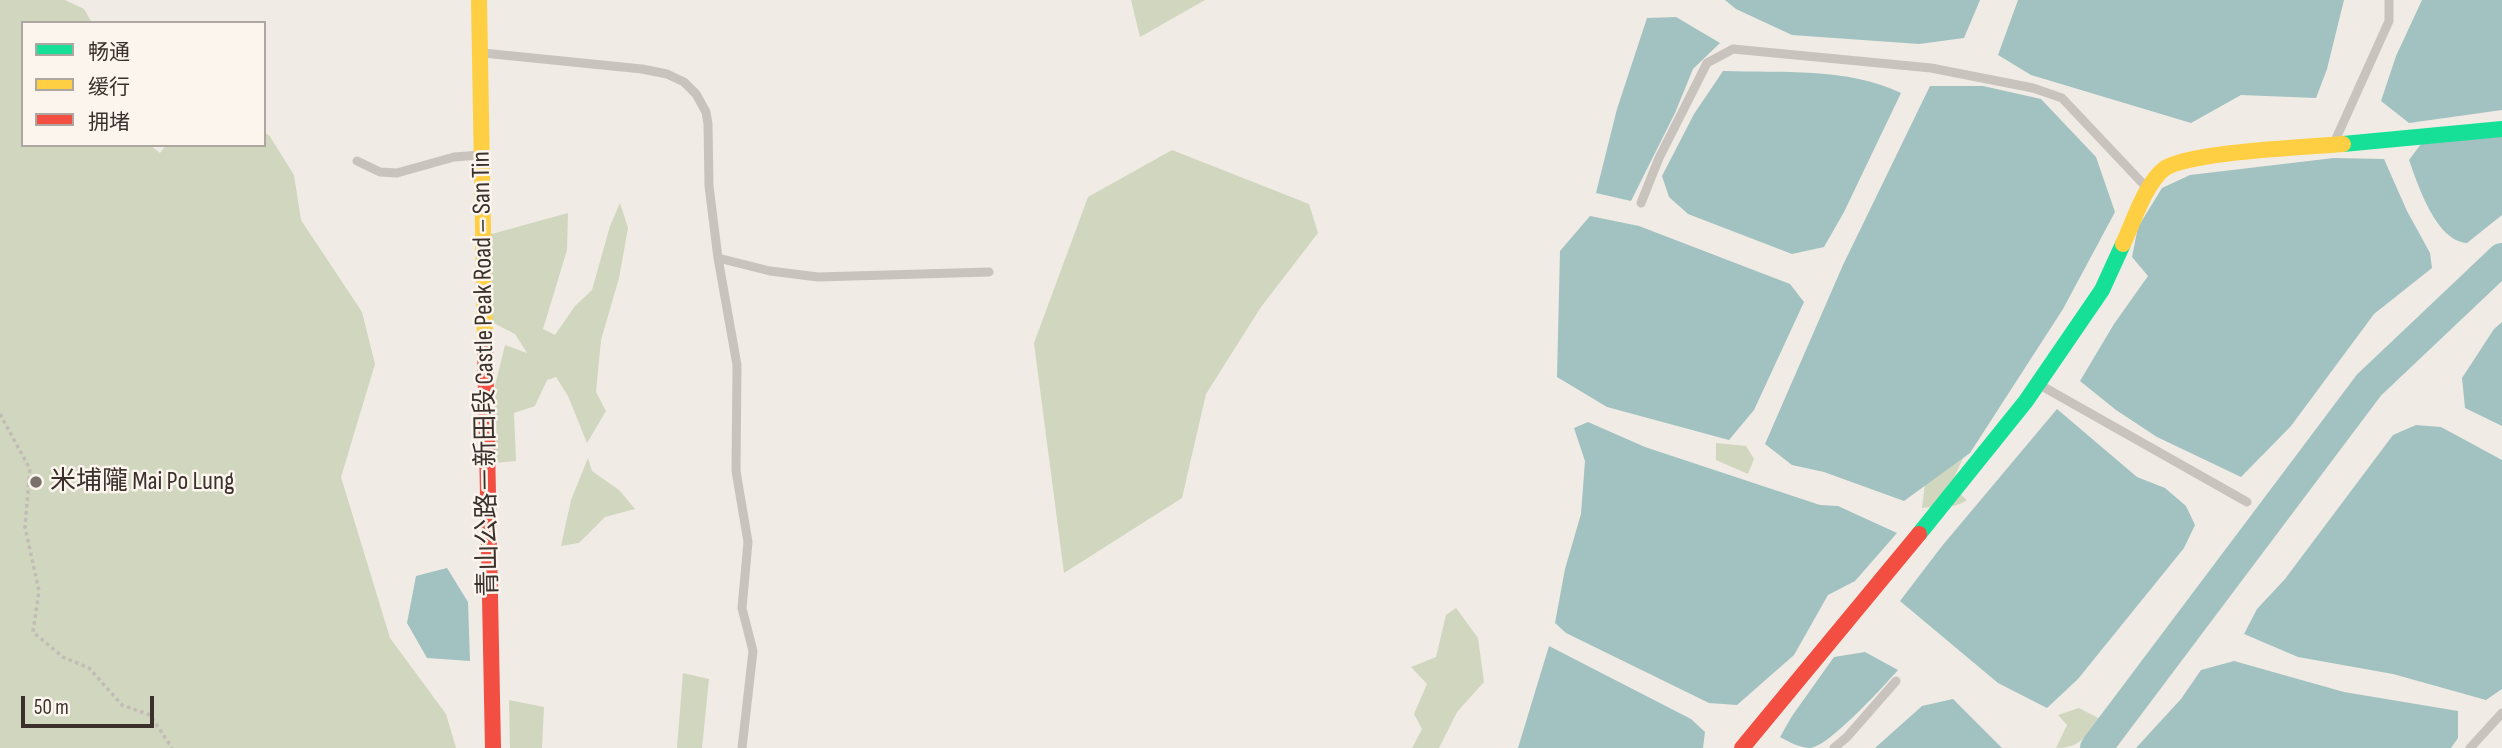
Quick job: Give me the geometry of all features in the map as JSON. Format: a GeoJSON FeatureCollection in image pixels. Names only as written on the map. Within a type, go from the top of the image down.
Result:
{"type":"FeatureCollection","features":[{"type":"Feature","properties":{"kind":"street","name":"青山公路－新田段 Castle Peak Road – San Tin"},"geometry":{"type":"LineString","coordinates":[[479,0],[493,748]]}},
{"type":"Feature","properties":{"kind":"street"},"geometry":{"type":"LineString","coordinates":[[1742,748],[1861,607],[2038,384],[2102,290],[2148,189],[2164,169],[2193,158],[2502,129]]}},
{"type":"Feature","properties":{"kind":"lane"},"geometry":{"type":"LineString","coordinates":[[2334,145],[2389,21],[2389,0]]}},
{"type":"Feature","properties":{"kind":"lane"},"geometry":{"type":"LineString","coordinates":[[1641,203],[1659,158],[1707,63],[1733,49],[1931,68],[2033,88],[2062,98],[2148,189]]}},
{"type":"Feature","properties":{"kind":"lane"},"geometry":{"type":"LineString","coordinates":[[480,53],[642,69],[667,74],[684,82],[696,94],[706,112],[709,186],[718,258],[737,365],[736,471],[748,542],[742,608],[753,651],[742,748]]}},
{"type":"Feature","properties":{"kind":"lane"},"geometry":{"type":"LineString","coordinates":[[357,161],[380,172],[397,173],[454,157],[482,155]]}},
{"type":"Feature","properties":{"kind":"lane"},"geometry":{"type":"LineString","coordinates":[[718,258],[770,271],[818,277],[989,272]]}},
{"type":"Feature","properties":{"kind":"lane"},"geometry":{"type":"LineString","coordinates":[[2038,384],[2247,502]]}},
{"type":"Feature","properties":{"kind":"lane"},"geometry":{"type":"LineString","coordinates":[[1834,748],[1896,681]]}},
{"type":"Feature","properties":{"kind":"lane"},"geometry":{"type":"LineString","coordinates":[[2470,748],[2502,713]]}},
{"type":"Feature","properties":{"kind":"path"},"geometry":{"type":"LineString","coordinates":[[0,414],[30,469],[25,527],[39,590],[33,632],[63,657],[89,668],[122,705],[150,715],[172,748]]}},
{"type":"Feature","properties":{"kind":"green space"},"geometry":{"type":"Polygon","coordinates":[[[0,0],[65,0],[84,9],[91,21],[21,21],[21,147],[152,147],[160,153],[164,147],[266,147],[266,134],[294,175],[301,220],[362,312],[375,364],[341,477],[390,638],[446,714],[456,748],[0,748],[0,0]]]}},
{"type":"Feature","properties":{"kind":"green space"},"geometry":{"type":"Polygon","coordinates":[[[1131,0],[1205,0],[1140,37],[1131,0]]]}},
{"type":"Feature","properties":{"kind":"green space"},"geometry":{"type":"Polygon","coordinates":[[[1172,150],[1309,204],[1318,233],[1261,307],[1206,394],[1182,498],[1064,573],[1034,343],[1088,197],[1172,150]]]}},
{"type":"Feature","properties":{"kind":"green space"},"geometry":{"type":"Polygon","coordinates":[[[620,203],[628,228],[619,278],[601,340],[596,392],[606,411],[587,443],[568,396],[556,377],[547,380],[535,406],[514,413],[516,461],[494,463],[492,398],[505,345],[527,353],[515,334],[488,320],[488,235],[568,213],[567,250],[543,329],[555,335],[575,306],[592,290],[610,226],[620,203]]]}},
{"type":"Feature","properties":{"kind":"green space"},"geometry":{"type":"Polygon","coordinates":[[[1716,443],[1746,446],[1754,459],[1748,474],[1716,460],[1716,443]]]}},
{"type":"Feature","properties":{"kind":"green space"},"geometry":{"type":"Polygon","coordinates":[[[1967,449],[1954,478],[1962,496],[1967,500],[1950,507],[1922,508],[1925,484],[1967,449]]]}},
{"type":"Feature","properties":{"kind":"green space"},"geometry":{"type":"Polygon","coordinates":[[[588,458],[592,471],[619,490],[635,509],[605,517],[579,543],[561,546],[571,500],[588,458]]]}},
{"type":"Feature","properties":{"kind":"green space"},"geometry":{"type":"Polygon","coordinates":[[[1456,608],[1478,638],[1484,682],[1457,712],[1439,748],[1412,748],[1422,729],[1414,714],[1427,684],[1411,667],[1436,657],[1446,615],[1456,608]]]}},
{"type":"Feature","properties":{"kind":"green space"},"geometry":{"type":"Polygon","coordinates":[[[683,673],[709,679],[702,748],[677,748],[683,673]]]}},
{"type":"Feature","properties":{"kind":"green space"},"geometry":{"type":"Polygon","coordinates":[[[509,700],[544,707],[542,748],[510,748],[509,700]]]}},
{"type":"Feature","properties":{"kind":"green space"},"geometry":{"type":"Polygon","coordinates":[[[2079,708],[2100,719],[2077,744],[2056,748],[2067,725],[2058,715],[2079,708]]]}},
{"type":"Feature","properties":{"kind":"water"},"geometry":{"type":"Polygon","coordinates":[[[1725,0],[1980,0],[1964,38],[1919,44],[1792,35],[1736,9],[1725,0]]]}},
{"type":"Feature","properties":{"kind":"water"},"geometry":{"type":"Polygon","coordinates":[[[2018,0],[2344,0],[2327,69],[2316,98],[2241,95],[2191,123],[2031,75],[1998,55],[2018,0]]]}},
{"type":"Feature","properties":{"kind":"water"},"geometry":{"type":"Polygon","coordinates":[[[2422,0],[2502,0],[2502,110],[2409,123],[2381,101],[2396,56],[2422,0]]]}},
{"type":"Feature","properties":{"kind":"water"},"geometry":{"type":"Polygon","coordinates":[[[1676,17],[1720,43],[1693,69],[1675,113],[1631,201],[1596,193],[1617,109],[1647,18],[1676,17]]]}},
{"type":"Feature","properties":{"kind":"water"},"geometry":{"type":"Polygon","coordinates":[[[1723,71],[1837,75],[1859,79],[1901,93],[1844,212],[1824,247],[1792,254],[1688,214],[1669,197],[1662,176],[1694,114],[1723,71]]]}},
{"type":"Feature","properties":{"kind":"water"},"geometry":{"type":"Polygon","coordinates":[[[1930,86],[1983,86],[2041,99],[2096,157],[2115,212],[2063,309],[1970,453],[1904,501],[1824,472],[1792,465],[1765,444],[1843,265],[1930,86]]]}},
{"type":"Feature","properties":{"kind":"water"},"geometry":{"type":"Polygon","coordinates":[[[2502,133],[2502,215],[2467,243],[2456,240],[2437,222],[2409,160],[2421,144],[2502,133]]]}},
{"type":"Feature","properties":{"kind":"water"},"geometry":{"type":"Polygon","coordinates":[[[2334,158],[2384,159],[2407,211],[2430,253],[2432,268],[2374,314],[2291,426],[2241,477],[2157,437],[2116,410],[2080,381],[2114,324],[2148,276],[2132,257],[2138,227],[2162,188],[2190,175],[2334,158]]]}},
{"type":"Feature","properties":{"kind":"water"},"geometry":{"type":"Polygon","coordinates":[[[1590,216],[1639,226],[1790,284],[1804,302],[1754,410],[1729,440],[1607,407],[1557,377],[1560,251],[1590,216]]]}},
{"type":"Feature","properties":{"kind":"water"},"geometry":{"type":"Polygon","coordinates":[[[2502,322],[2502,426],[2465,408],[2462,378],[2494,329],[2502,322]]]}},
{"type":"Feature","properties":{"kind":"water"},"geometry":{"type":"Polygon","coordinates":[[[2057,409],[2137,477],[2165,488],[2186,506],[2195,525],[2184,548],[2078,679],[2047,708],[1998,683],[1900,601],[1942,546],[2057,409]]]}},
{"type":"Feature","properties":{"kind":"water"},"geometry":{"type":"Polygon","coordinates":[[[1588,422],[1645,447],[1820,505],[1838,506],[1897,533],[1855,581],[1828,595],[1794,655],[1737,705],[1709,703],[1566,633],[1555,623],[1565,569],[1581,514],[1585,461],[1574,428],[1588,422]]]}},
{"type":"Feature","properties":{"kind":"water"},"geometry":{"type":"Polygon","coordinates":[[[2416,425],[2441,427],[2502,460],[2502,689],[2486,700],[2393,674],[2298,657],[2244,634],[2257,609],[2285,579],[2393,435],[2416,425]]]}},
{"type":"Feature","properties":{"kind":"water"},"geometry":{"type":"Polygon","coordinates":[[[447,568],[468,602],[470,661],[427,658],[407,623],[416,576],[447,568]]]}},
{"type":"Feature","properties":{"kind":"water"},"geometry":{"type":"Polygon","coordinates":[[[1549,646],[1691,719],[1705,732],[1703,748],[1518,748],[1549,646]]]}},
{"type":"Feature","properties":{"kind":"water"},"geometry":{"type":"Polygon","coordinates":[[[1865,652],[1898,670],[1856,714],[1820,744],[1811,748],[1799,746],[1780,737],[1834,657],[1865,652]]]}},
{"type":"Feature","properties":{"kind":"water"},"geometry":{"type":"Polygon","coordinates":[[[2234,661],[2344,692],[2458,711],[2458,738],[2451,748],[2136,748],[2181,699],[2201,670],[2234,661]]]}},
{"type":"Feature","properties":{"kind":"water"},"geometry":{"type":"Polygon","coordinates":[[[1953,699],[2002,748],[1875,748],[1922,706],[1953,699]]]}},
{"type":"Feature","properties":{"kind":"waterway"},"geometry":{"type":"LineString","coordinates":[[2096,748],[2369,385],[2502,259]]}},
{"type":"Feature","properties":{"kind":"traffic: fast"},"geometry":{"type":"LineString","coordinates":[[2343,144],[2502,129]]}},
{"type":"Feature","properties":{"kind":"traffic: fast"},"geometry":{"type":"LineString","coordinates":[[1919,534],[2026,401],[2102,290],[2123,244]]}},
{"type":"Feature","properties":{"kind":"traffic: slow"},"geometry":{"type":"LineString","coordinates":[[479,0],[485,344]]}},
{"type":"Feature","properties":{"kind":"traffic: slow"},"geometry":{"type":"LineString","coordinates":[[2123,244],[2151,184],[2164,169],[2177,163],[2222,154],[2343,144]]}},
{"type":"Feature","properties":{"kind":"traffic: jam"},"geometry":{"type":"LineString","coordinates":[[485,344],[493,748]]}},
{"type":"Feature","properties":{"kind":"traffic: jam"},"geometry":{"type":"LineString","coordinates":[[1742,748],[1919,534]]}},
{"type":"Feature","properties":{"kind":"place","name":"米埔隴 Mai Po Lung"},"geometry":{"type":"Point","coordinates":[36,482]}}]}
